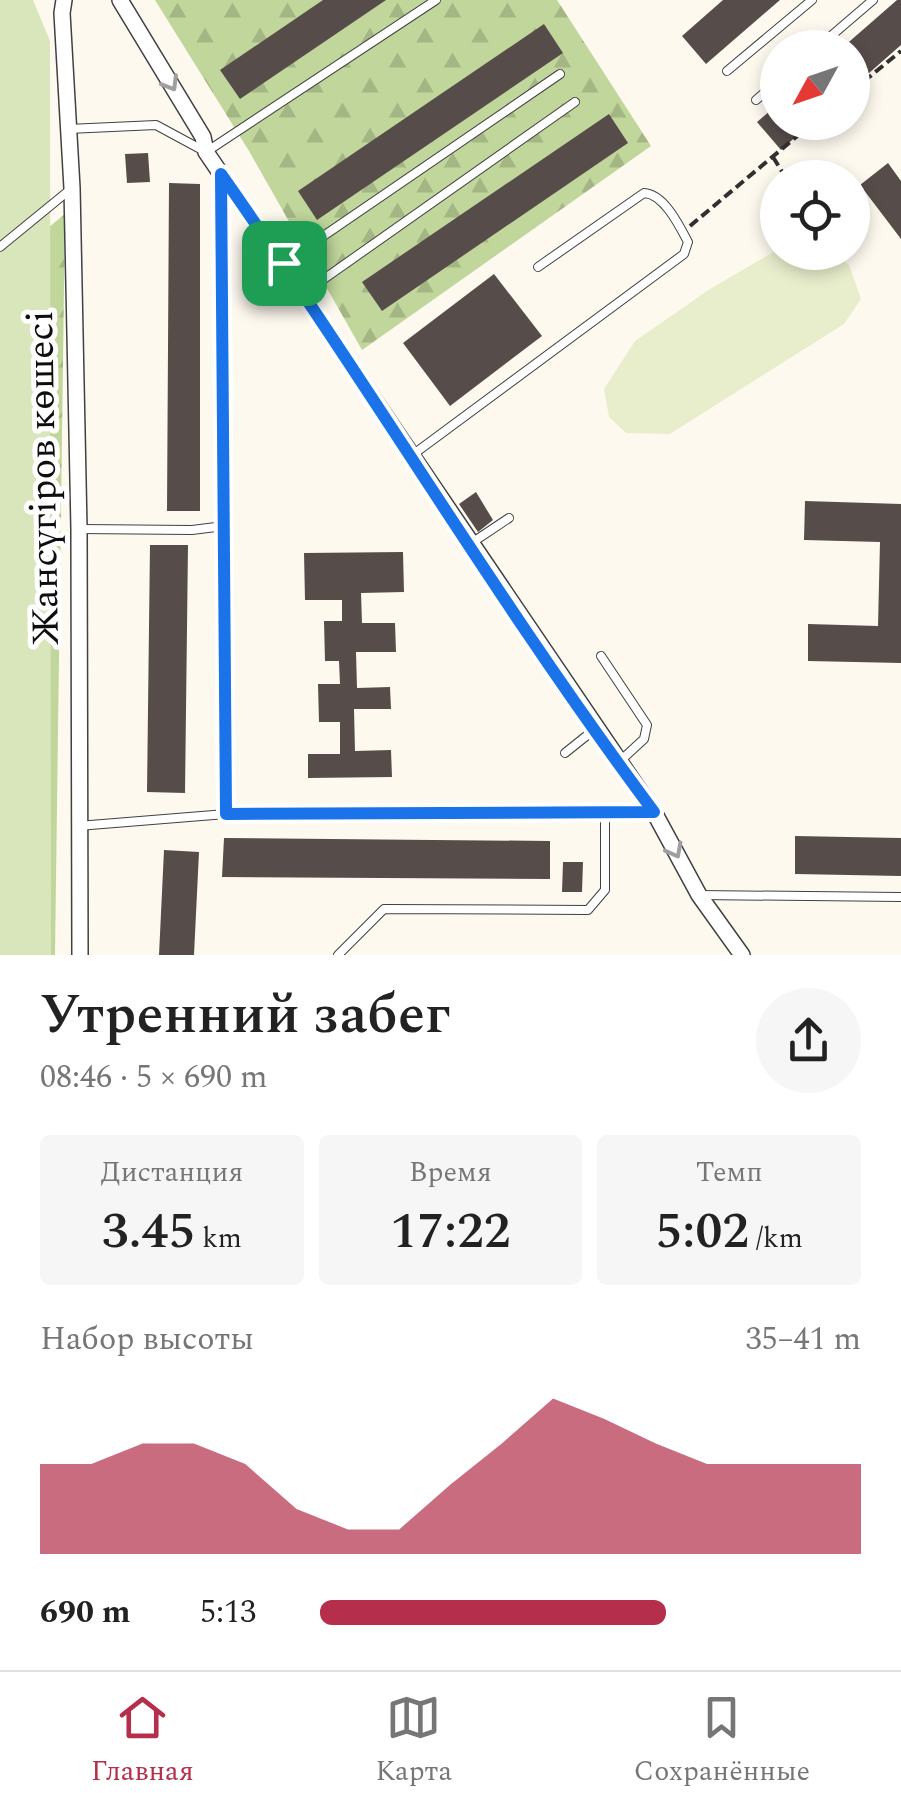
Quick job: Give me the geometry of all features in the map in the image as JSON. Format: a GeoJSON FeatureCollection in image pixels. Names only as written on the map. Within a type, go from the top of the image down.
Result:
{"type":"FeatureCollection","features":[{"type":"Feature","properties":{"kind":"street","name":"Жансүгіров көшесі"},"geometry":{"type":"LineString","coordinates":[[64,0],[79,528],[80,955]]}},
{"type":"Feature","properties":{"kind":"street"},"geometry":{"type":"LineString","coordinates":[[120,0],[203,137],[206,152],[654,812],[698,895],[742,955]]}},
{"type":"Feature","properties":{"kind":"lane"},"geometry":{"type":"LineString","coordinates":[[68,129],[156,125],[206,152],[436,0]]}},
{"type":"Feature","properties":{"kind":"lane"},"geometry":{"type":"LineString","coordinates":[[727,72],[812,0]]}},
{"type":"Feature","properties":{"kind":"lane"},"geometry":{"type":"LineString","coordinates":[[838,30],[873,0]]}},
{"type":"Feature","properties":{"kind":"lane"},"geometry":{"type":"LineString","coordinates":[[284,263],[560,74]]}},
{"type":"Feature","properties":{"kind":"lane"},"geometry":{"type":"LineString","coordinates":[[756,100],[760,97]]}},
{"type":"Feature","properties":{"kind":"lane"},"geometry":{"type":"LineString","coordinates":[[304,293],[575,102]]}},
{"type":"Feature","properties":{"kind":"lane"},"geometry":{"type":"LineString","coordinates":[[221,174],[226,814]]}},
{"type":"Feature","properties":{"kind":"lane"},"geometry":{"type":"LineString","coordinates":[[0,247],[72,188]]}},
{"type":"Feature","properties":{"kind":"lane"},"geometry":{"type":"LineString","coordinates":[[410,456],[684,254],[688,242],[658,197],[644,193],[538,268]]}},
{"type":"Feature","properties":{"kind":"lane"},"geometry":{"type":"LineString","coordinates":[[470,544],[509,518]]}},
{"type":"Feature","properties":{"kind":"lane"},"geometry":{"type":"LineString","coordinates":[[79,528],[192,530],[224,526]]}},
{"type":"Feature","properties":{"kind":"lane"},"geometry":{"type":"LineString","coordinates":[[601,656],[646,724],[644,739],[618,763]]}},
{"type":"Feature","properties":{"kind":"lane"},"geometry":{"type":"LineString","coordinates":[[565,753],[595,729]]}},
{"type":"Feature","properties":{"kind":"lane"},"geometry":{"type":"LineString","coordinates":[[338,955],[384,910],[588,910],[605,890],[605,811]]}},
{"type":"Feature","properties":{"kind":"lane"},"geometry":{"type":"LineString","coordinates":[[78,826],[226,814],[654,812]]}},
{"type":"Feature","properties":{"kind":"lane"},"geometry":{"type":"LineString","coordinates":[[698,895],[901,897]]}},
{"type":"Feature","properties":{"kind":"path"},"geometry":{"type":"LineString","coordinates":[[870,76],[901,51]]}},
{"type":"Feature","properties":{"kind":"path"},"geometry":{"type":"LineString","coordinates":[[683,232],[792,140]]}},
{"type":"Feature","properties":{"kind":"path"},"geometry":{"type":"LineString","coordinates":[[773,156],[775,160]]}},
{"type":"Feature","properties":{"kind":"green space"},"geometry":{"type":"Polygon","coordinates":[[[0,0],[33,0],[50,41],[51,955],[0,955],[0,0]]]}},
{"type":"Feature","properties":{"kind":"green space"},"geometry":{"type":"Polygon","coordinates":[[[155,0],[557,0],[651,146],[362,350],[249,151],[155,0]]]}},
{"type":"Feature","properties":{"kind":"green space"},"geometry":{"type":"Polygon","coordinates":[[[65,214],[55,955],[0,955],[0,267],[65,214]]]}},
{"type":"Feature","properties":{"kind":"green space"},"geometry":{"type":"Polygon","coordinates":[[[760,260],[760,270],[851,270],[861,299],[844,324],[670,434],[626,433],[609,417],[604,389],[635,341],[760,260]]]}},
{"type":"Feature","properties":{"kind":"building"},"geometry":{"type":"Polygon","coordinates":[[[323,0],[386,0],[240,99],[220,70],[323,0]]]}},
{"type":"Feature","properties":{"kind":"building"},"geometry":{"type":"Polygon","coordinates":[[[723,0],[780,0],[706,64],[682,36],[723,0]]]}},
{"type":"Feature","properties":{"kind":"building"},"geometry":{"type":"Polygon","coordinates":[[[901,0],[901,45],[870,72],[870,30],[863,30],[901,0]]]}},
{"type":"Feature","properties":{"kind":"building"},"geometry":{"type":"Polygon","coordinates":[[[544,24],[563,53],[317,220],[298,191],[544,24]]]}},
{"type":"Feature","properties":{"kind":"building"},"geometry":{"type":"Polygon","coordinates":[[[609,114],[628,143],[382,311],[362,282],[609,114]]]}},
{"type":"Feature","properties":{"kind":"building"},"geometry":{"type":"Polygon","coordinates":[[[772,140],[792,140],[781,150],[772,140]]]}},
{"type":"Feature","properties":{"kind":"building"},"geometry":{"type":"Polygon","coordinates":[[[148,153],[150,182],[127,183],[125,154],[148,153]]]}},
{"type":"Feature","properties":{"kind":"building"},"geometry":{"type":"Polygon","coordinates":[[[888,163],[901,181],[901,239],[870,198],[870,177],[888,163]]]}},
{"type":"Feature","properties":{"kind":"building"},"geometry":{"type":"Polygon","coordinates":[[[169,183],[200,184],[200,511],[167,511],[169,183]]]}},
{"type":"Feature","properties":{"kind":"building"},"geometry":{"type":"Polygon","coordinates":[[[494,274],[542,336],[450,406],[403,343],[494,274]]]}},
{"type":"Feature","properties":{"kind":"building"},"geometry":{"type":"Polygon","coordinates":[[[476,492],[493,520],[478,532],[459,504],[476,492]]]}},
{"type":"Feature","properties":{"kind":"building"},"geometry":{"type":"Polygon","coordinates":[[[805,501],[901,504],[901,663],[808,661],[808,624],[878,626],[880,542],[804,540],[805,501]]]}},
{"type":"Feature","properties":{"kind":"building"},"geometry":{"type":"Polygon","coordinates":[[[150,545],[188,545],[185,793],[147,792],[150,545]]]}},
{"type":"Feature","properties":{"kind":"building"},"geometry":{"type":"Polygon","coordinates":[[[403,552],[404,592],[361,593],[362,623],[395,623],[396,652],[356,652],[357,688],[390,687],[391,709],[354,709],[355,751],[391,750],[392,777],[308,778],[308,754],[340,754],[340,722],[319,722],[318,684],[340,684],[339,661],[325,661],[324,621],[342,621],[342,600],[305,600],[304,553],[403,552]]]}},
{"type":"Feature","properties":{"kind":"building"},"geometry":{"type":"Polygon","coordinates":[[[795,836],[901,838],[901,876],[795,874],[795,836]]]}},
{"type":"Feature","properties":{"kind":"building"},"geometry":{"type":"Polygon","coordinates":[[[224,838],[550,841],[550,879],[222,877],[224,838]]]}},
{"type":"Feature","properties":{"kind":"building"},"geometry":{"type":"Polygon","coordinates":[[[164,850],[199,852],[194,955],[159,955],[164,850]]]}},
{"type":"Feature","properties":{"kind":"building"},"geometry":{"type":"Polygon","coordinates":[[[563,862],[583,862],[582,892],[562,892],[563,862]]]}},
{"type":"Feature","properties":{"kind":"route"},"geometry":{"type":"LineString","coordinates":[[221,174],[284,263],[438,498],[654,812],[226,814],[221,174]]}}]}
